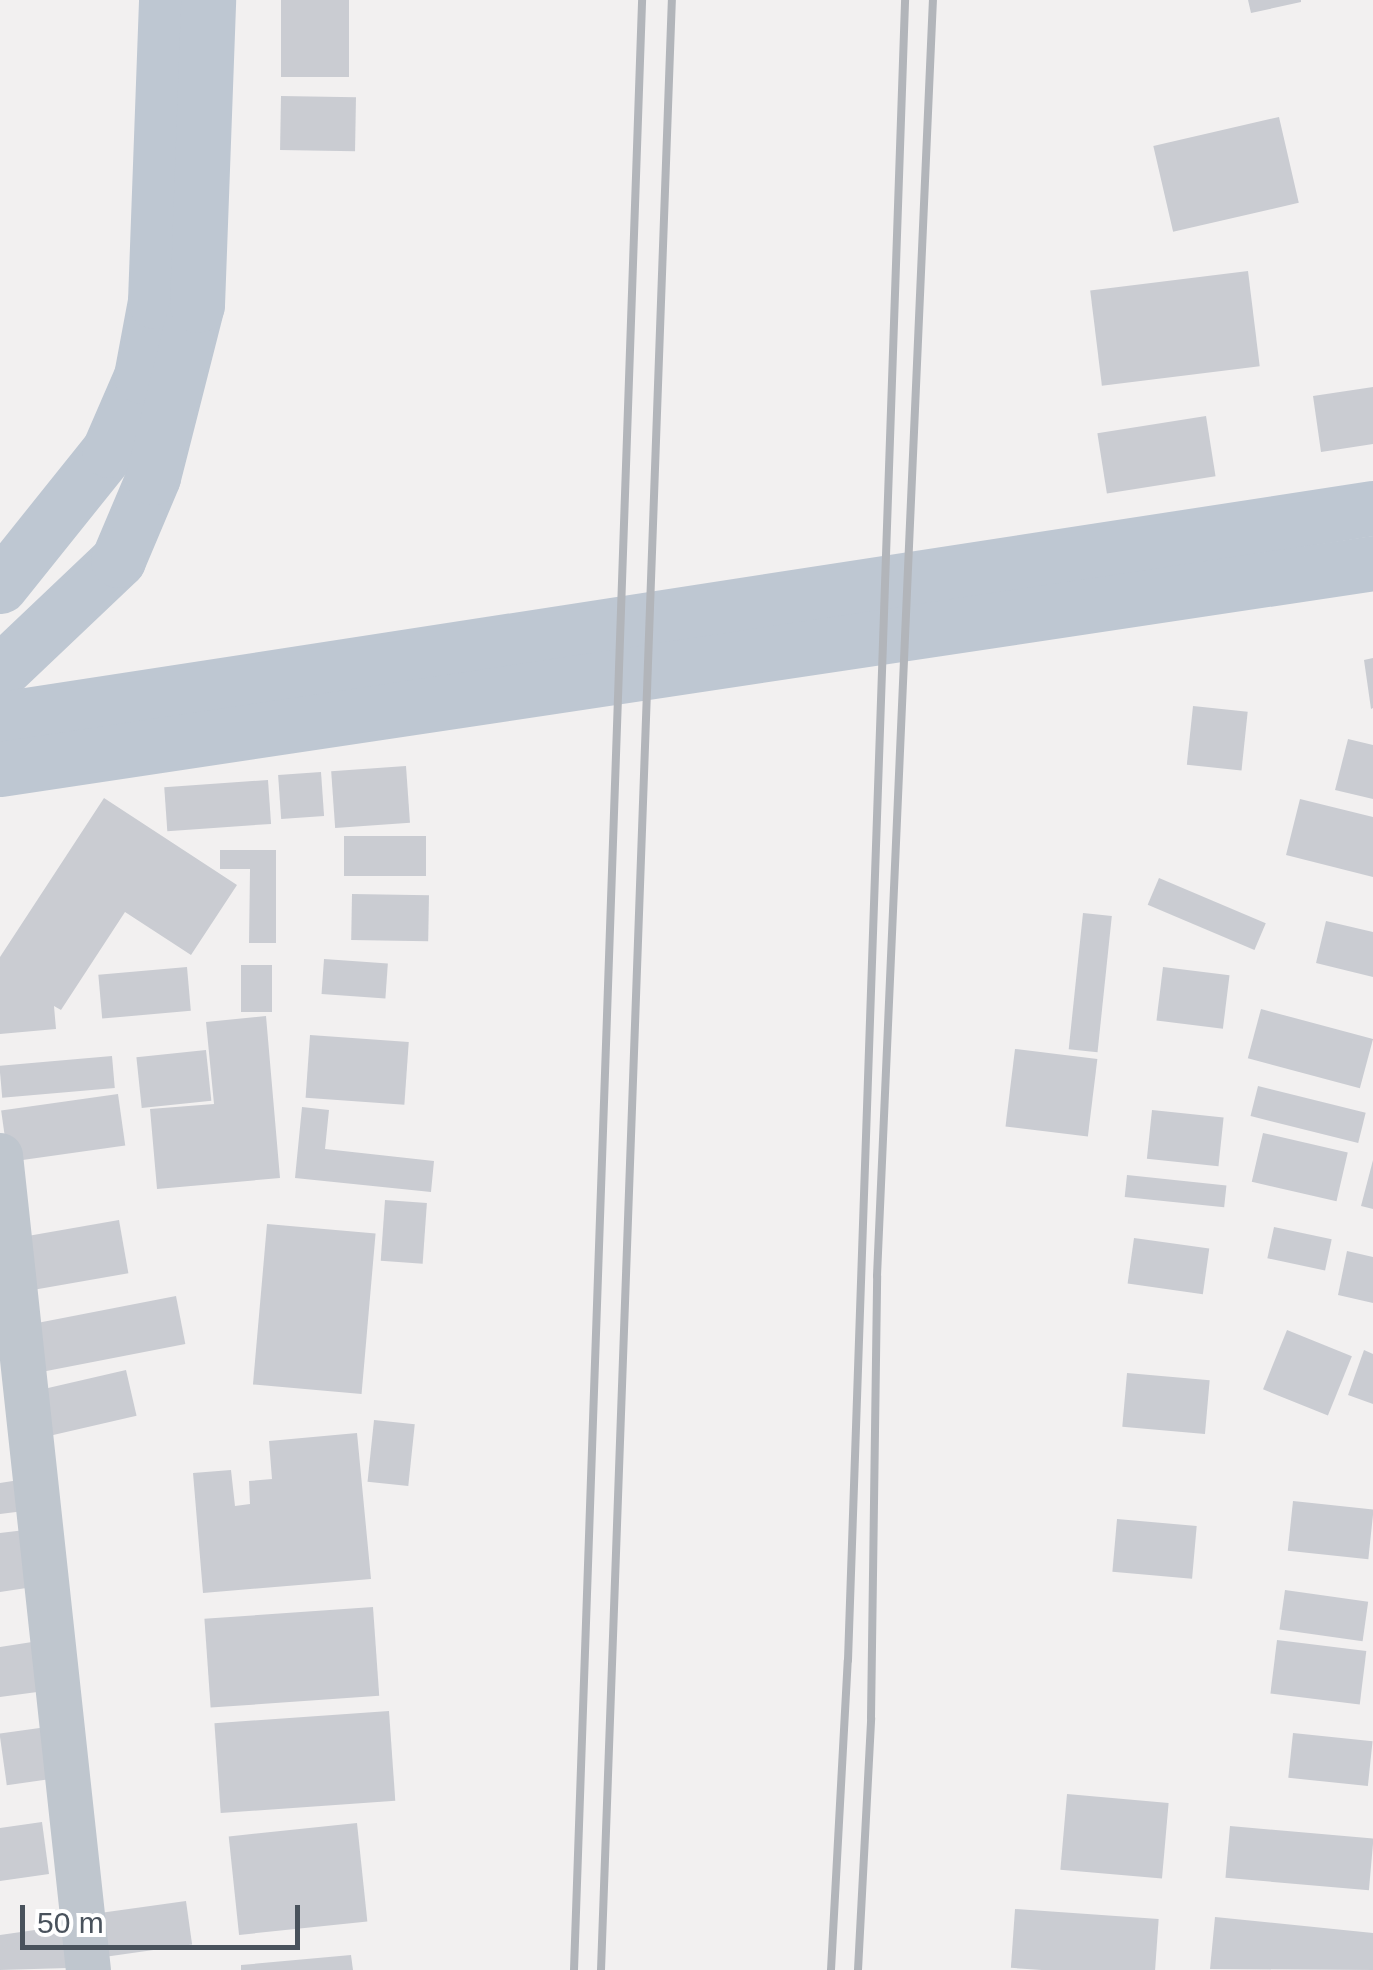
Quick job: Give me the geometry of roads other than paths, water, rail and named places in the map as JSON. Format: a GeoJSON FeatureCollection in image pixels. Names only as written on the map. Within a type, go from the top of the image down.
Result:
{"type":"FeatureCollection","features":[{"type":"Feature","properties":{"kind":"street"},"geometry":{"type":"LineString","coordinates":[[0,586],[109,450],[141,376],[155,301],[166,0]]}},
{"type":"Feature","properties":{"kind":"street"},"geometry":{"type":"LineString","coordinates":[[0,672],[118,560],[154,477],[197,304],[208,0]]}},
{"type":"Feature","properties":{"kind":"street"},"geometry":{"type":"LineString","coordinates":[[0,719],[1373,508]]}},
{"type":"Feature","properties":{"kind":"street"},"geometry":{"type":"LineString","coordinates":[[0,769],[1373,563]]}},
{"type":"Feature","properties":{"kind":"street"},"geometry":{"type":"LineString","coordinates":[[0,732],[0,755]]}},
{"type":"Feature","properties":{"kind":"street"},"geometry":{"type":"LineString","coordinates":[[0,1155],[88,1970]]}},
{"type":"Feature","properties":{"kind":"railway"},"geometry":{"type":"LineString","coordinates":[[574,1970],[642,0]]}},
{"type":"Feature","properties":{"kind":"railway"},"geometry":{"type":"LineString","coordinates":[[601,1970],[672,0]]}},
{"type":"Feature","properties":{"kind":"railway"},"geometry":{"type":"LineString","coordinates":[[831,1970],[848,1660],[905,0]]}},
{"type":"Feature","properties":{"kind":"railway"},"geometry":{"type":"LineString","coordinates":[[858,1970],[871,1718],[877,1276],[933,0]]}}]}
